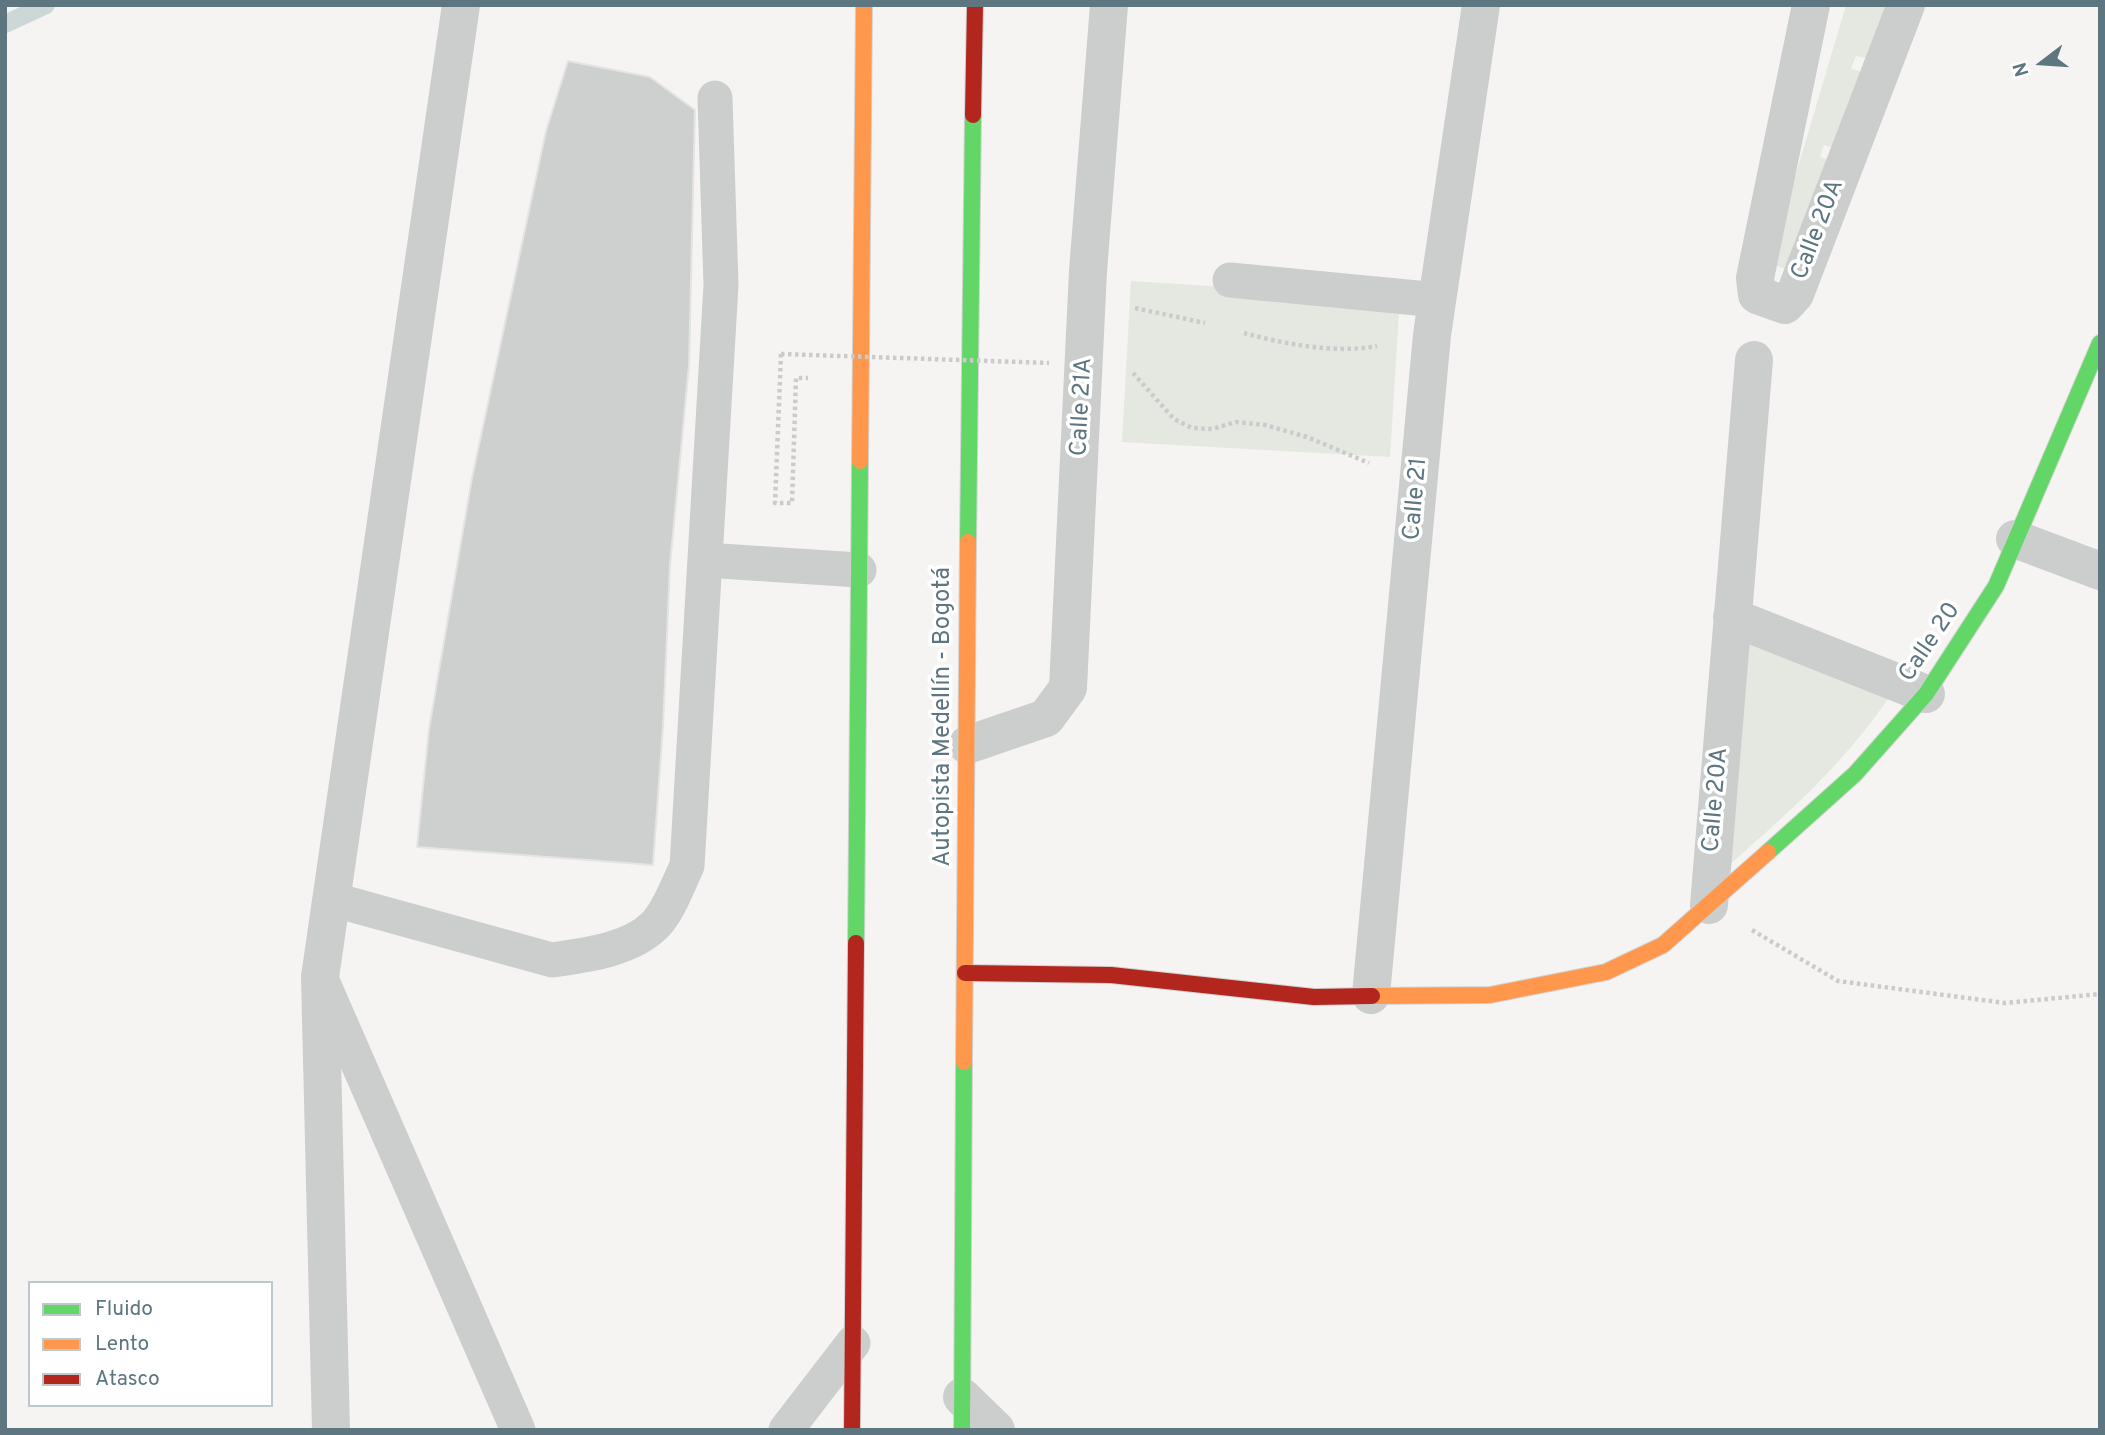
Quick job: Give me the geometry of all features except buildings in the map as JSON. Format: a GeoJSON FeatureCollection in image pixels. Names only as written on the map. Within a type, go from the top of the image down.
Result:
{"type":"FeatureCollection","features":[{"type":"Feature","properties":{"kind":"main road"},"geometry":{"type":"LineString","coordinates":[[852,1430],[864,5]]}},
{"type":"Feature","properties":{"kind":"main road","name":"Autopista Medellín - Bogotá"},"geometry":{"type":"LineString","coordinates":[[962,1413],[975,5]]}},
{"type":"Feature","properties":{"kind":"main road","name":"Calle 20"},"geometry":{"type":"LineString","coordinates":[[965,973],[1111,975],[1314,997],[1490,995],[1606,972],[1663,945],[1855,774],[1926,694],[1996,586],[2100,343]]}},
{"type":"Feature","properties":{"kind":"street"},"geometry":{"type":"LineString","coordinates":[[331,1430],[320,977],[461,5]]}},
{"type":"Feature","properties":{"kind":"street","name":"Calle 21A"},"geometry":{"type":"LineString","coordinates":[[967,745],[1046,718],[1068,688],[1094,182],[1109,5]]}},
{"type":"Feature","properties":{"kind":"street","name":"Calle 21"},"geometry":{"type":"LineString","coordinates":[[1371,995],[1438,300],[1481,5]]}},
{"type":"Feature","properties":{"kind":"street","name":"Calle 20A"},"geometry":{"type":"LineString","coordinates":[[1811,5],[1755,278],[1757,295],[1785,305],[1795,294],[1906,5]]}},
{"type":"Feature","properties":{"kind":"street","name":"Calle 20A"},"geometry":{"type":"LineString","coordinates":[[1709,905],[1754,360]]}},
{"type":"Feature","properties":{"kind":"street"},"geometry":{"type":"LineString","coordinates":[[2015,539],[2100,571]]}},
{"type":"Feature","properties":{"kind":"street"},"geometry":{"type":"LineString","coordinates":[[1732,617],[1926,694]]}},
{"type":"Feature","properties":{"kind":"street"},"geometry":{"type":"LineString","coordinates":[[962,1413],[996,1430]]}},
{"type":"Feature","properties":{"kind":"lane"},"geometry":{"type":"LineString","coordinates":[[331,899],[552,960],[589,955],[632,941],[656,924],[687,866],[720,285],[715,98]]}},
{"type":"Feature","properties":{"kind":"lane"},"geometry":{"type":"LineString","coordinates":[[1230,280],[1438,300]]}},
{"type":"Feature","properties":{"kind":"lane"},"geometry":{"type":"LineString","coordinates":[[705,560],[774,567],[859,570]]}},
{"type":"Feature","properties":{"kind":"lane"},"geometry":{"type":"LineString","coordinates":[[320,977],[518,1430]]}},
{"type":"Feature","properties":{"kind":"lane"},"geometry":{"type":"LineString","coordinates":[[786,1430],[853,1343]]}},
{"type":"Feature","properties":{"kind":"path"},"geometry":{"type":"LineString","coordinates":[[1086,348],[1136,374],[1174,419],[1192,428],[1212,429],[1236,422],[1265,425],[1307,437],[1364,461]]}},
{"type":"Feature","properties":{"kind":"path"},"geometry":{"type":"LineString","coordinates":[[808,378],[796,378],[792,503],[775,503],[781,354],[1049,363]]}},
{"type":"Feature","properties":{"kind":"path"},"geometry":{"type":"LineString","coordinates":[[1709,905],[1838,981],[2005,1003],[2100,994]]}},
{"type":"Feature","properties":{"kind":"shaded area"},"geometry":{"type":"Polygon","coordinates":[[[1846,5],[1894,5],[1872,59],[1856,56],[1851,69],[1867,73],[1836,149],[1824,145],[1820,157],[1833,162],[1787,269],[1776,266],[1779,231],[1846,5]]]}},
{"type":"Feature","properties":{"kind":"shaded area"},"geometry":{"type":"Polygon","coordinates":[[[1131,281],[1400,298],[1390,457],[1122,442],[1131,281]]]}},
{"type":"Feature","properties":{"kind":"shaded area"},"geometry":{"type":"Polygon","coordinates":[[[1745,639],[1888,699],[1853,745],[1814,787],[1729,865],[1745,639]]]}},
{"type":"Feature","properties":{"kind":"waterway"},"geometry":{"type":"LineString","coordinates":[[5,24],[46,5]]}},
{"type":"Feature","properties":{"kind":"traffic: fast"},"geometry":{"type":"LineString","coordinates":[[968,542],[973,115]]}},
{"type":"Feature","properties":{"kind":"traffic: fast"},"geometry":{"type":"LineString","coordinates":[[1768,852],[1855,774],[1926,694],[1996,586],[2100,343]]}},
{"type":"Feature","properties":{"kind":"traffic: fast"},"geometry":{"type":"LineString","coordinates":[[856,943],[860,461]]}},
{"type":"Feature","properties":{"kind":"traffic: fast"},"geometry":{"type":"LineString","coordinates":[[962,1430],[964,1062]]}},
{"type":"Feature","properties":{"kind":"traffic: slow"},"geometry":{"type":"LineString","coordinates":[[860,461],[864,5]]}},
{"type":"Feature","properties":{"kind":"traffic: slow"},"geometry":{"type":"LineString","coordinates":[[964,1062],[968,542]]}},
{"type":"Feature","properties":{"kind":"traffic: slow"},"geometry":{"type":"LineString","coordinates":[[1372,996],[1490,995],[1606,972],[1663,945],[1768,852]]}},
{"type":"Feature","properties":{"kind":"traffic: jam"},"geometry":{"type":"LineString","coordinates":[[973,115],[975,5]]}},
{"type":"Feature","properties":{"kind":"traffic: jam"},"geometry":{"type":"LineString","coordinates":[[852,1430],[856,943]]}},
{"type":"Feature","properties":{"kind":"traffic: jam"},"geometry":{"type":"LineString","coordinates":[[965,973],[1111,975],[1314,997],[1372,996]]}}]}
